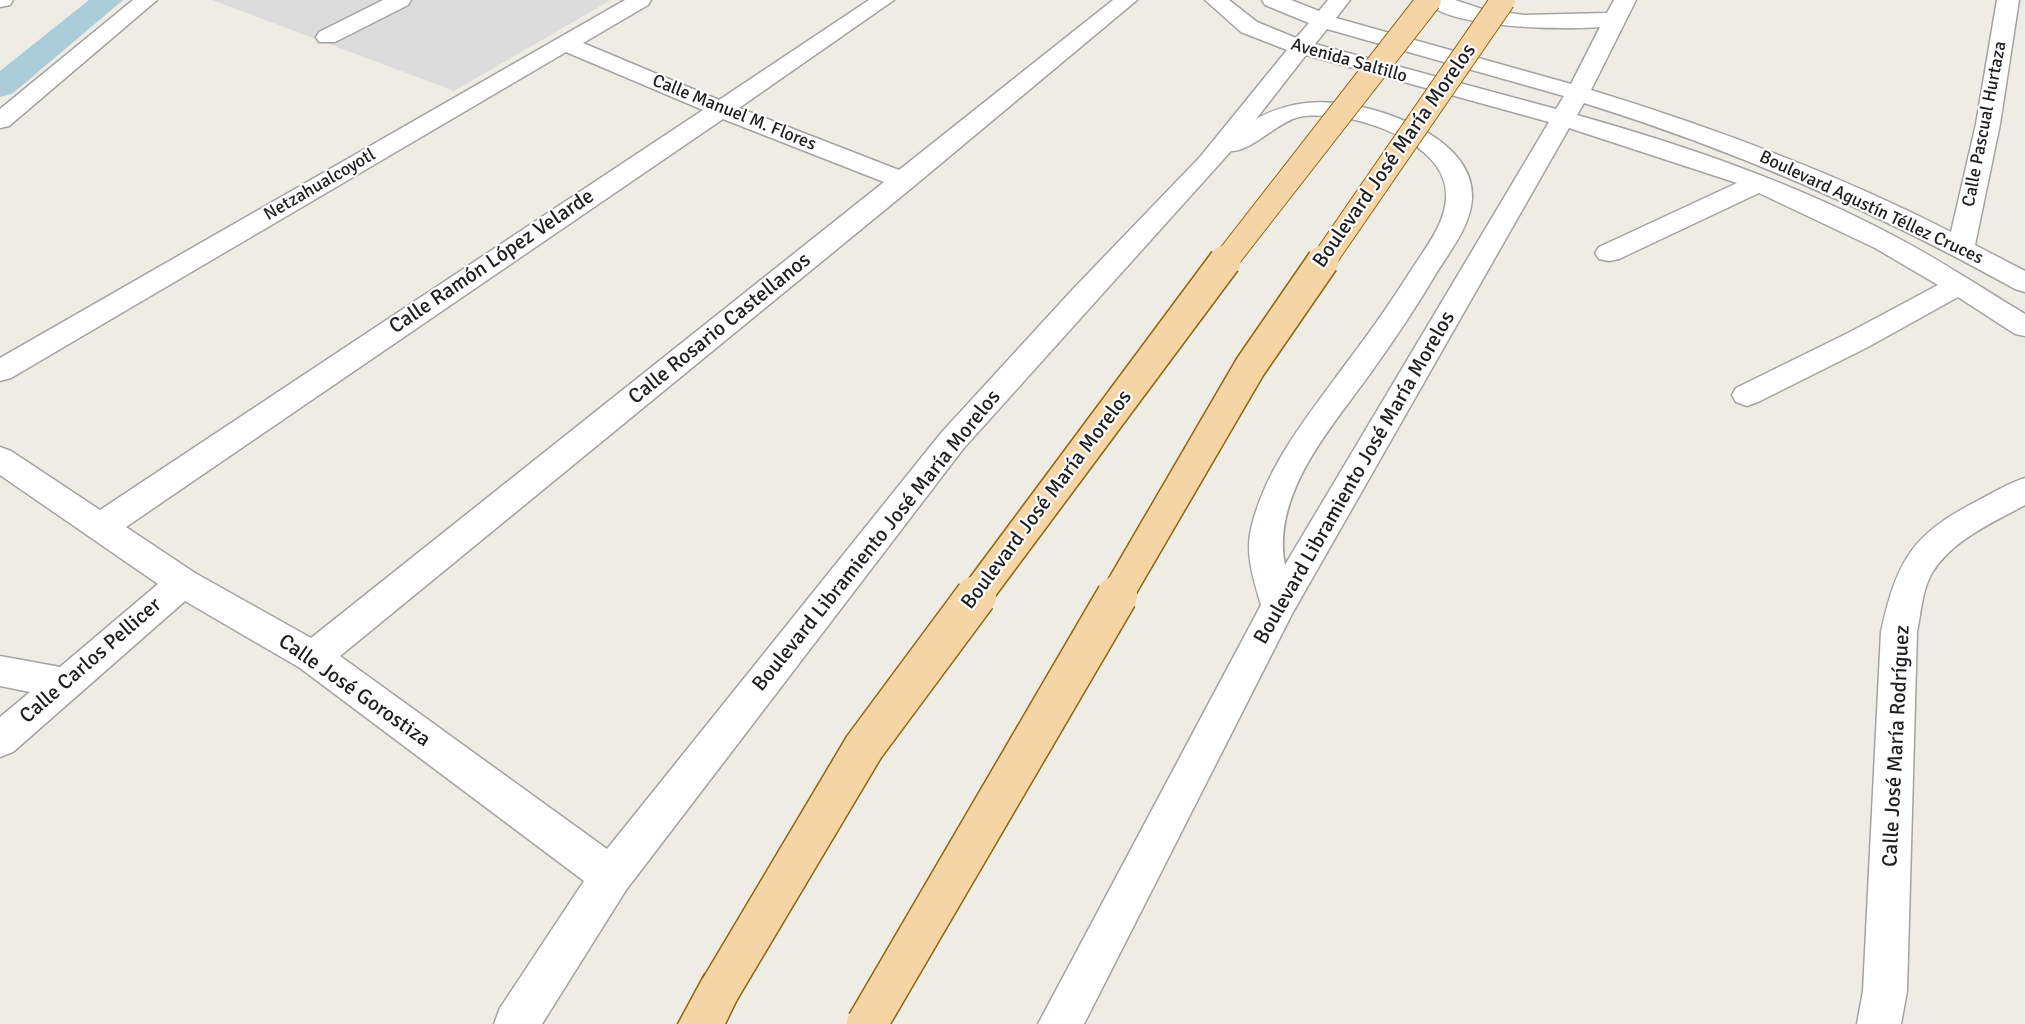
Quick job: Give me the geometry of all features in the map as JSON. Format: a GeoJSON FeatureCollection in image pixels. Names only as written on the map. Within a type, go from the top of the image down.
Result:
{"type":"FeatureCollection","features":[{"type":"Feature","properties":{"kind":"main road","name":"Boulevard José María Morelos"},"geometry":{"type":"LineString","coordinates":[[710,1006],[864,747],[1206,286],[1429,0]]}},
{"type":"Feature","properties":{"kind":"main road","name":"Boulevard José María Morelos"},"geometry":{"type":"LineString","coordinates":[[867,1024],[1250,367],[1503,0]]}},
{"type":"Feature","properties":{"kind":"street"},"geometry":{"type":"LineString","coordinates":[[0,121],[146,0]]}},
{"type":"Feature","properties":{"kind":"street"},"geometry":{"type":"LineString","coordinates":[[327,37],[400,0]]}},
{"type":"Feature","properties":{"kind":"street","name":"Netzahualcoyotl"},"geometry":{"type":"LineString","coordinates":[[0,372],[640,0]]}},
{"type":"Feature","properties":{"kind":"street","name":"Calle Ramón López Velarde"},"geometry":{"type":"LineString","coordinates":[[102,526],[883,0]]}},
{"type":"Feature","properties":{"kind":"street","name":"Calle Rosario Castellanos"},"geometry":{"type":"LineString","coordinates":[[313,657],[906,181],[1126,0]]}},
{"type":"Feature","properties":{"kind":"street","name":"Avenida Saltillo"},"geometry":{"type":"LineString","coordinates":[[1215,0],[1249,27],[1274,39],[1300,47],[1570,106]]}},
{"type":"Feature","properties":{"kind":"street","name":"Avenida Saltillo"},"geometry":{"type":"LineString","coordinates":[[1273,0],[1331,10],[1570,106]]}},
{"type":"Feature","properties":{"kind":"street"},"geometry":{"type":"LineString","coordinates":[[1436,0],[1509,19],[1542,23],[1567,24],[1620,9]]}},
{"type":"Feature","properties":{"kind":"street","name":"Calle Pascual Hurtaza"},"geometry":{"type":"LineString","coordinates":[[1961,247],[2014,3]]}},
{"type":"Feature","properties":{"kind":"street","name":"Boulevard Libramiento José María Morelos"},"geometry":{"type":"LineString","coordinates":[[1060,1024],[1279,605],[1570,106],[1620,9]]}},
{"type":"Feature","properties":{"kind":"street","name":"Boulevard Libramiento José María Morelos"},"geometry":{"type":"LineString","coordinates":[[516,1024],[611,876],[952,441],[1083,295],[1209,162],[1331,10]]}},
{"type":"Feature","properties":{"kind":"street","name":"Calle Manuel M. Flores"},"geometry":{"type":"LineString","coordinates":[[564,43],[780,134],[906,181]]}},
{"type":"Feature","properties":{"kind":"street","name":"Boulevard Agustín Téllez Cruces"},"geometry":{"type":"LineString","coordinates":[[1570,106],[1649,116],[1790,167],[1961,247],[2025,284]]}},
{"type":"Feature","properties":{"kind":"street","name":"Boulevard Agustín Téllez Cruces"},"geometry":{"type":"LineString","coordinates":[[1570,106],[1807,204],[1887,243],[2025,327]]}},
{"type":"Feature","properties":{"kind":"street"},"geometry":{"type":"LineString","coordinates":[[1209,162],[1266,123],[1284,115],[1299,110],[1331,109],[1363,114],[1397,126],[1423,142],[1446,161],[1458,183],[1460,203],[1455,220],[1375,346],[1296,455],[1279,492],[1267,532],[1268,570],[1279,605]]}},
{"type":"Feature","properties":{"kind":"street"},"geometry":{"type":"LineString","coordinates":[[1609,252],[1757,184]]}},
{"type":"Feature","properties":{"kind":"street"},"geometry":{"type":"LineString","coordinates":[[1747,395],[1858,340],[1957,286]]}},
{"type":"Feature","properties":{"kind":"street","name":"Calle José Gorostiza"},"geometry":{"type":"LineString","coordinates":[[0,459],[183,583],[313,657],[611,876]]}},
{"type":"Feature","properties":{"kind":"street","name":"Calle José María Rodríguez"},"geometry":{"type":"LineString","coordinates":[[1879,1024],[1885,991],[1899,632],[1908,592],[1918,566],[1938,542],[1980,513],[2025,490]]}},
{"type":"Feature","properties":{"kind":"street","name":"Calle Carlos Pellicer"},"geometry":{"type":"LineString","coordinates":[[0,740],[63,683],[183,583]]}},
{"type":"Feature","properties":{"kind":"street"},"geometry":{"type":"LineString","coordinates":[[0,671],[63,683]]}},
{"type":"Feature","properties":{"kind":"shaded area"},"geometry":{"type":"Polygon","coordinates":[[[212,0],[611,0],[454,91],[212,0]]]}},
{"type":"Feature","properties":{"kind":"waterway"},"geometry":{"type":"LineString","coordinates":[[0,87],[108,0]]}}]}
